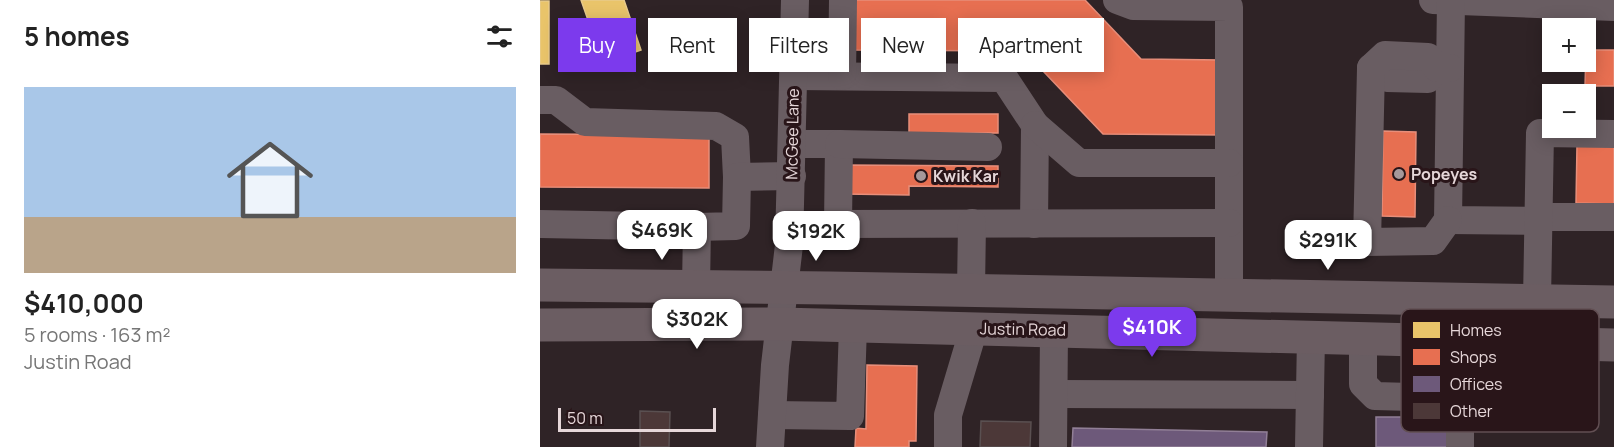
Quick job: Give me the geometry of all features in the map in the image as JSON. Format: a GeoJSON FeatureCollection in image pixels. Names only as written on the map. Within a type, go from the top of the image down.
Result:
{"type":"FeatureCollection","features":[{"type":"Feature","properties":{"kind":"main road"},"geometry":{"type":"LineString","coordinates":[[540,285],[784,287],[1614,302]]}},
{"type":"Feature","properties":{"kind":"main road","name":"Justin Road"},"geometry":{"type":"LineString","coordinates":[[540,325],[780,324],[1401,340]]}},
{"type":"Feature","properties":{"kind":"main road","name":"Justin Road"},"geometry":{"type":"LineString","coordinates":[[1599,345],[1614,345]]}},
{"type":"Feature","properties":{"kind":"street","name":"McGee Lane"},"geometry":{"type":"LineString","coordinates":[[770,447],[789,245],[795,0]]}},
{"type":"Feature","properties":{"kind":"street"},"geometry":{"type":"LineString","coordinates":[[842,76],[843,0]]}},
{"type":"Feature","properties":{"kind":"street"},"geometry":{"type":"LineString","coordinates":[[1117,0],[1133,6],[1229,7],[1229,295]]}},
{"type":"Feature","properties":{"kind":"street"},"geometry":{"type":"LineString","coordinates":[[1431,0],[1614,7]]}},
{"type":"Feature","properties":{"kind":"street"},"geometry":{"type":"LineString","coordinates":[[1444,68],[1428,57],[1385,55],[1371,68],[1367,242],[1433,241],[1448,219],[1444,68],[1451,1]]}},
{"type":"Feature","properties":{"kind":"street"},"geometry":{"type":"LineString","coordinates":[[794,76],[1004,78],[1035,125],[1079,163],[1229,163]]}},
{"type":"Feature","properties":{"kind":"street"},"geometry":{"type":"LineString","coordinates":[[540,100],[556,100],[585,122],[716,126],[735,137],[737,177],[736,226],[540,224]]}},
{"type":"Feature","properties":{"kind":"street"},"geometry":{"type":"LineString","coordinates":[[1034,224],[1035,125]]}},
{"type":"Feature","properties":{"kind":"street"},"geometry":{"type":"LineString","coordinates":[[1537,300],[1540,132],[1614,134]]}},
{"type":"Feature","properties":{"kind":"street"},"geometry":{"type":"LineString","coordinates":[[792,144],[988,147]]}},
{"type":"Feature","properties":{"kind":"street"},"geometry":{"type":"LineString","coordinates":[[839,144],[838,224],[1229,223]]}},
{"type":"Feature","properties":{"kind":"street"},"geometry":{"type":"LineString","coordinates":[[737,177],[792,176]]}},
{"type":"Feature","properties":{"kind":"street"},"geometry":{"type":"LineString","coordinates":[[1448,219],[1614,217]]}},
{"type":"Feature","properties":{"kind":"street"},"geometry":{"type":"LineString","coordinates":[[971,290],[972,223]]}},
{"type":"Feature","properties":{"kind":"street"},"geometry":{"type":"LineString","coordinates":[[696,287],[697,227]]}},
{"type":"Feature","properties":{"kind":"street"},"geometry":{"type":"LineString","coordinates":[[772,414],[850,416],[854,326]]}},
{"type":"Feature","properties":{"kind":"street"},"geometry":{"type":"LineString","coordinates":[[948,447],[948,415],[974,328]]}},
{"type":"Feature","properties":{"kind":"street"},"geometry":{"type":"LineString","coordinates":[[1053,447],[1054,330]]}},
{"type":"Feature","properties":{"kind":"street"},"geometry":{"type":"LineString","coordinates":[[1309,447],[1311,337]]}},
{"type":"Feature","properties":{"kind":"street"},"geometry":{"type":"LineString","coordinates":[[1363,339],[1363,384],[1374,396],[1401,397]]}},
{"type":"Feature","properties":{"kind":"street"},"geometry":{"type":"LineString","coordinates":[[1053,394],[1310,395]]}},
{"type":"Feature","properties":{"kind":"building: Homes"},"geometry":{"type":"Polygon","coordinates":[[[581,0],[624,0],[630,18],[587,18],[581,0]]]}},
{"type":"Feature","properties":{"kind":"building: Homes"},"geometry":{"type":"Polygon","coordinates":[[[540,1],[549,1],[549,64],[540,64],[540,1]]]}},
{"type":"Feature","properties":{"kind":"building: Homes"},"geometry":{"type":"Polygon","coordinates":[[[636,35],[641,50],[636,52],[636,35]]]}},
{"type":"Feature","properties":{"kind":"building: Shops"},"geometry":{"type":"Polygon","coordinates":[[[851,0],[1085,0],[1102,18],[958,18],[958,51],[946,51],[946,18],[861,18],[861,50],[850,50],[851,0]]]}},
{"type":"Feature","properties":{"kind":"building: Shops"},"geometry":{"type":"Polygon","coordinates":[[[1104,20],[1141,59],[1222,60],[1221,135],[1103,134],[1044,72],[1104,72],[1104,20]]]}},
{"type":"Feature","properties":{"kind":"building: Shops"},"geometry":{"type":"Polygon","coordinates":[[[1596,50],[1614,50],[1614,86],[1585,84],[1585,72],[1596,72],[1596,50]]]}},
{"type":"Feature","properties":{"kind":"building: Shops"},"geometry":{"type":"Polygon","coordinates":[[[909,114],[998,114],[998,133],[909,133],[909,114]]]}},
{"type":"Feature","properties":{"kind":"building: Shops","name":"Popeyes"},"geometry":{"type":"Polygon","coordinates":[[[1383,131],[1416,132],[1415,217],[1382,216],[1383,131]]]}},
{"type":"Feature","properties":{"kind":"building: Shops"},"geometry":{"type":"Polygon","coordinates":[[[540,134],[709,135],[709,188],[540,187],[540,134]]]}},
{"type":"Feature","properties":{"kind":"building: Shops"},"geometry":{"type":"Polygon","coordinates":[[[1577,145],[1614,146],[1614,204],[1576,203],[1577,145]]]}},
{"type":"Feature","properties":{"kind":"building: Shops","name":"Kwik Kar"},"geometry":{"type":"Polygon","coordinates":[[[844,165],[998,166],[998,187],[909,186],[909,195],[844,194],[844,165]]]}},
{"type":"Feature","properties":{"kind":"building: Shops"},"geometry":{"type":"Polygon","coordinates":[[[867,365],[917,366],[916,441],[909,441],[909,447],[855,447],[856,428],[866,429],[867,365]]]}},
{"type":"Feature","properties":{"kind":"building: Offices"},"geometry":{"type":"Polygon","coordinates":[[[1376,417],[1401,417],[1401,432],[1449,432],[1449,447],[1376,447],[1376,417]]]}},
{"type":"Feature","properties":{"kind":"building: Offices"},"geometry":{"type":"Polygon","coordinates":[[[1073,428],[1267,432],[1266,447],[1072,447],[1073,428]]]}},
{"type":"Feature","properties":{"kind":"building: Other"},"geometry":{"type":"Polygon","coordinates":[[[640,411],[670,412],[669,447],[640,447],[640,411]]]}},
{"type":"Feature","properties":{"kind":"building: Other"},"geometry":{"type":"Polygon","coordinates":[[[981,421],[1031,422],[1030,447],[980,447],[981,421]]]}},
{"type":"Feature","properties":{"kind":"place","name":"Popeyes"},"geometry":{"type":"Point","coordinates":[1399,174]}},
{"type":"Feature","properties":{"kind":"place","name":"Kwik Kar"},"geometry":{"type":"Point","coordinates":[921,176]}}]}
